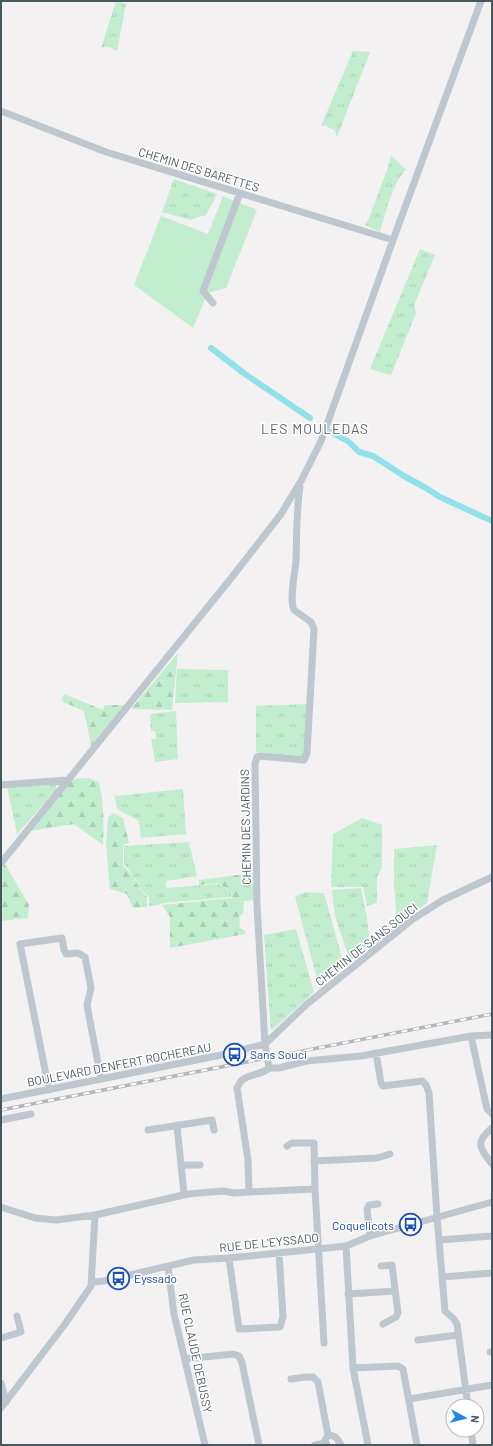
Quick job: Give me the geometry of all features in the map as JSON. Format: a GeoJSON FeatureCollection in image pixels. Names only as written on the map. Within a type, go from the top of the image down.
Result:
{"type":"FeatureCollection","features":[{"type":"Feature","properties":{"kind":"street"},"geometry":{"type":"LineString","coordinates":[[1,863],[167,659],[281,514],[301,481],[321,441],[481,1]]}},
{"type":"Feature","properties":{"kind":"street","name":"CHEMIN DES BARETTES"},"geometry":{"type":"LineString","coordinates":[[1,111],[106,152],[393,240]]}},
{"type":"Feature","properties":{"kind":"street"},"geometry":{"type":"LineString","coordinates":[[213,303],[203,291],[240,193]]}},
{"type":"Feature","properties":{"kind":"street","name":"CHEMIN DES JARDINS"},"geometry":{"type":"LineString","coordinates":[[265,1044],[257,905],[255,764],[257,757],[259,756],[304,760],[307,753],[314,629],[311,622],[292,608],[297,543],[297,506],[301,481]]}},
{"type":"Feature","properties":{"kind":"street"},"geometry":{"type":"LineString","coordinates":[[281,514],[287,513],[297,519]]}},
{"type":"Feature","properties":{"kind":"street"},"geometry":{"type":"LineString","coordinates":[[1,785],[67,780]]}},
{"type":"Feature","properties":{"kind":"street","name":"CHEMIN DE SANS SOUCI"},"geometry":{"type":"LineString","coordinates":[[265,1044],[307,1004],[413,919],[443,900],[492,877]]}},
{"type":"Feature","properties":{"kind":"street"},"geometry":{"type":"LineString","coordinates":[[49,1090],[20,944],[62,938],[66,954],[78,953],[85,957],[91,988],[87,1005],[102,1079]]}},
{"type":"Feature","properties":{"kind":"street"},"geometry":{"type":"LineString","coordinates":[[250,1192],[248,1160],[237,1088],[242,1080],[264,1072],[269,1068],[279,1068],[306,1061],[376,1053],[471,1036],[492,1035]]}},
{"type":"Feature","properties":{"kind":"street"},"geometry":{"type":"LineString","coordinates":[[471,1036],[487,1109],[492,1114]]}},
{"type":"Feature","properties":{"kind":"street"},"geometry":{"type":"LineString","coordinates":[[265,1044],[269,1068]]}},
{"type":"Feature","properties":{"kind":"street","name":"BOULEVARD DENFERT ROCHEREAU"},"geometry":{"type":"LineString","coordinates":[[1,1099],[221,1055],[265,1044]]}},
{"type":"Feature","properties":{"kind":"street"},"geometry":{"type":"LineString","coordinates":[[376,1053],[381,1083],[383,1086],[422,1081],[426,1085],[429,1093],[444,1311],[454,1319],[457,1324],[467,1398]]}},
{"type":"Feature","properties":{"kind":"street"},"geometry":{"type":"LineString","coordinates":[[1,1120],[31,1114]]}},
{"type":"Feature","properties":{"kind":"street"},"geometry":{"type":"LineString","coordinates":[[148,1130],[212,1120],[214,1130]]}},
{"type":"Feature","properties":{"kind":"street"},"geometry":{"type":"LineString","coordinates":[[177,1125],[184,1195]]}},
{"type":"Feature","properties":{"kind":"street"},"geometry":{"type":"LineString","coordinates":[[492,1128],[482,1137],[480,1144],[482,1151],[492,1164]]}},
{"type":"Feature","properties":{"kind":"street"},"geometry":{"type":"LineString","coordinates":[[287,1146],[292,1143],[314,1143],[315,1189],[320,1249],[324,1343]]}},
{"type":"Feature","properties":{"kind":"street"},"geometry":{"type":"LineString","coordinates":[[314,1161],[377,1158],[390,1154]]}},
{"type":"Feature","properties":{"kind":"street"},"geometry":{"type":"LineString","coordinates":[[182,1165],[200,1165]]}},
{"type":"Feature","properties":{"kind":"street"},"geometry":{"type":"LineString","coordinates":[[1,1207],[35,1218],[56,1220],[95,1215],[184,1195],[222,1191],[250,1192],[315,1189]]}},
{"type":"Feature","properties":{"kind":"street","name":"RUE DE L'EYSSADO"},"geometry":{"type":"LineString","coordinates":[[92,1282],[104,1281],[194,1260],[230,1258],[346,1246],[370,1236],[492,1202]]}},
{"type":"Feature","properties":{"kind":"street"},"geometry":{"type":"LineString","coordinates":[[370,1236],[367,1209],[369,1206],[378,1204]]}},
{"type":"Feature","properties":{"kind":"street"},"geometry":{"type":"LineString","coordinates":[[1,1408],[88,1292],[92,1282],[95,1215]]}},
{"type":"Feature","properties":{"kind":"street"},"geometry":{"type":"LineString","coordinates":[[439,1240],[492,1236]]}},
{"type":"Feature","properties":{"kind":"street"},"geometry":{"type":"LineString","coordinates":[[346,1246],[353,1368],[368,1445]]}},
{"type":"Feature","properties":{"kind":"street"},"geometry":{"type":"LineString","coordinates":[[230,1258],[239,1329],[280,1327],[283,1317],[279,1253]]}},
{"type":"Feature","properties":{"kind":"street"},"geometry":{"type":"LineString","coordinates":[[381,1266],[392,1265],[398,1313],[396,1317],[383,1324]]}},
{"type":"Feature","properties":{"kind":"street","name":"RUE CLAUDE DEBUSSY"},"geometry":{"type":"LineString","coordinates":[[168,1266],[174,1314],[205,1445]]}},
{"type":"Feature","properties":{"kind":"street"},"geometry":{"type":"LineString","coordinates":[[442,1277],[492,1273]]}},
{"type":"Feature","properties":{"kind":"street"},"geometry":{"type":"LineString","coordinates":[[348,1294],[395,1291]]}},
{"type":"Feature","properties":{"kind":"street"},"geometry":{"type":"LineString","coordinates":[[5,1337],[21,1332],[17,1316]]}},
{"type":"Feature","properties":{"kind":"street"},"geometry":{"type":"LineString","coordinates":[[418,1340],[458,1335]]}},
{"type":"Feature","properties":{"kind":"street"},"geometry":{"type":"LineString","coordinates":[[185,1359],[233,1354],[239,1356],[242,1362],[259,1445]]}},
{"type":"Feature","properties":{"kind":"street"},"geometry":{"type":"LineString","coordinates":[[353,1368],[398,1366],[404,1370],[417,1445]]}},
{"type":"Feature","properties":{"kind":"street"},"geometry":{"type":"LineString","coordinates":[[291,1379],[306,1376],[313,1377],[318,1382],[328,1435],[325,1440],[326,1444],[314,1445]]}},
{"type":"Feature","properties":{"kind":"street"},"geometry":{"type":"LineString","coordinates":[[1,1383],[6,1402]]}},
{"type":"Feature","properties":{"kind":"street"},"geometry":{"type":"LineString","coordinates":[[409,1399],[492,1385]]}},
{"type":"Feature","properties":{"kind":"street"},"geometry":{"type":"LineString","coordinates":[[328,1435],[334,1436],[341,1445]]}},
{"type":"Feature","properties":{"kind":"green space"},"geometry":{"type":"Polygon","coordinates":[[[116,1],[126,4],[117,51],[109,47],[101,48],[116,1]]]}},
{"type":"Feature","properties":{"kind":"green space"},"geometry":{"type":"Polygon","coordinates":[[[353,51],[370,52],[337,137],[335,131],[325,125],[321,126],[353,51]]]}},
{"type":"Feature","properties":{"kind":"green space"},"geometry":{"type":"Polygon","coordinates":[[[391,156],[406,169],[394,188],[380,232],[365,225],[369,218],[391,156]]]}},
{"type":"Feature","properties":{"kind":"green space"},"geometry":{"type":"Polygon","coordinates":[[[174,179],[217,194],[206,215],[190,220],[162,212],[174,179]]]}},
{"type":"Feature","properties":{"kind":"green space"},"geometry":{"type":"Polygon","coordinates":[[[223,196],[257,210],[226,288],[208,293],[193,328],[134,285],[161,216],[208,234],[223,196]]]}},
{"type":"Feature","properties":{"kind":"green space"},"geometry":{"type":"Polygon","coordinates":[[[420,249],[435,255],[414,305],[416,313],[391,375],[370,369],[420,249]]]}},
{"type":"Feature","properties":{"kind":"green space"},"geometry":{"type":"Polygon","coordinates":[[[178,653],[172,710],[131,709],[178,653]]]}},
{"type":"Feature","properties":{"kind":"green space"},"geometry":{"type":"Polygon","coordinates":[[[177,669],[228,670],[228,702],[175,703],[177,669]]]}},
{"type":"Feature","properties":{"kind":"green space"},"geometry":{"type":"Polygon","coordinates":[[[64,694],[103,710],[105,705],[125,705],[91,746],[84,711],[61,701],[64,694]]]}},
{"type":"Feature","properties":{"kind":"green space"},"geometry":{"type":"Polygon","coordinates":[[[307,704],[305,754],[299,758],[256,752],[256,706],[307,704]]]}},
{"type":"Feature","properties":{"kind":"green space"},"geometry":{"type":"Polygon","coordinates":[[[176,711],[178,759],[155,762],[151,739],[156,739],[155,731],[151,731],[150,714],[176,711]]]}},
{"type":"Feature","properties":{"kind":"green space"},"geometry":{"type":"Polygon","coordinates":[[[88,778],[99,782],[102,798],[104,829],[103,845],[74,824],[31,831],[72,779],[88,778]]]}},
{"type":"Feature","properties":{"kind":"green space"},"geometry":{"type":"Polygon","coordinates":[[[55,784],[57,789],[17,834],[7,787],[55,784]]]}},
{"type":"Feature","properties":{"kind":"green space"},"geometry":{"type":"Polygon","coordinates":[[[183,789],[186,834],[141,838],[139,821],[117,809],[115,796],[183,789]]]}},
{"type":"Feature","properties":{"kind":"green space"},"geometry":{"type":"Polygon","coordinates":[[[113,813],[123,818],[129,843],[123,845],[123,865],[134,877],[140,889],[147,897],[147,907],[133,908],[127,894],[110,889],[106,844],[108,818],[113,813]]]}},
{"type":"Feature","properties":{"kind":"green space"},"geometry":{"type":"Polygon","coordinates":[[[362,818],[382,825],[382,868],[377,877],[377,903],[367,906],[363,887],[331,887],[333,834],[362,818]]]}},
{"type":"Feature","properties":{"kind":"green space"},"geometry":{"type":"Polygon","coordinates":[[[189,842],[197,876],[166,881],[166,888],[218,884],[232,892],[231,897],[163,903],[149,906],[149,897],[140,888],[134,876],[124,864],[124,846],[189,842]]]}},
{"type":"Feature","properties":{"kind":"green space"},"geometry":{"type":"Polygon","coordinates":[[[437,845],[427,903],[397,924],[394,885],[394,849],[437,845]]]}},
{"type":"Feature","properties":{"kind":"green space"},"geometry":{"type":"Polygon","coordinates":[[[5,864],[29,905],[28,918],[1,921],[1,869],[5,864]]]}},
{"type":"Feature","properties":{"kind":"green space"},"geometry":{"type":"Polygon","coordinates":[[[253,873],[255,900],[244,901],[243,915],[239,916],[240,928],[245,931],[245,934],[170,948],[170,917],[162,905],[232,898],[232,892],[218,883],[199,885],[199,880],[253,873]]]}},
{"type":"Feature","properties":{"kind":"green space"},"geometry":{"type":"Polygon","coordinates":[[[361,888],[370,944],[350,961],[335,916],[332,890],[361,888]]]}},
{"type":"Feature","properties":{"kind":"green space"},"geometry":{"type":"Polygon","coordinates":[[[305,892],[324,893],[344,965],[319,986],[295,897],[305,892]]]}},
{"type":"Feature","properties":{"kind":"green space"},"geometry":{"type":"Polygon","coordinates":[[[296,929],[314,992],[271,1031],[264,935],[296,929]]]}},
{"type":"Feature","properties":{"kind":"waterway"},"geometry":{"type":"LineString","coordinates":[[211,348],[245,374],[310,418]]}},
{"type":"Feature","properties":{"kind":"waterway"},"geometry":{"type":"LineString","coordinates":[[331,432],[349,442],[359,452],[373,456],[440,497],[492,521]]}},
{"type":"Feature","properties":{"kind":"railway"},"geometry":{"type":"LineString","coordinates":[[1,1110],[492,1014]]}},
{"type":"Feature","properties":{"kind":"place","name":"Sans Souci"},"geometry":{"type":"Point","coordinates":[235,1054]}},
{"type":"Feature","properties":{"kind":"place","name":"Coquelicots"},"geometry":{"type":"Point","coordinates":[410,1225]}},
{"type":"Feature","properties":{"kind":"place","name":"Eyssado"},"geometry":{"type":"Point","coordinates":[118,1278]}},
{"type":"Feature","properties":{"kind":"district","name":"LES MOULEDAS"},"geometry":{"type":"Point","coordinates":[315,428]}}]}
